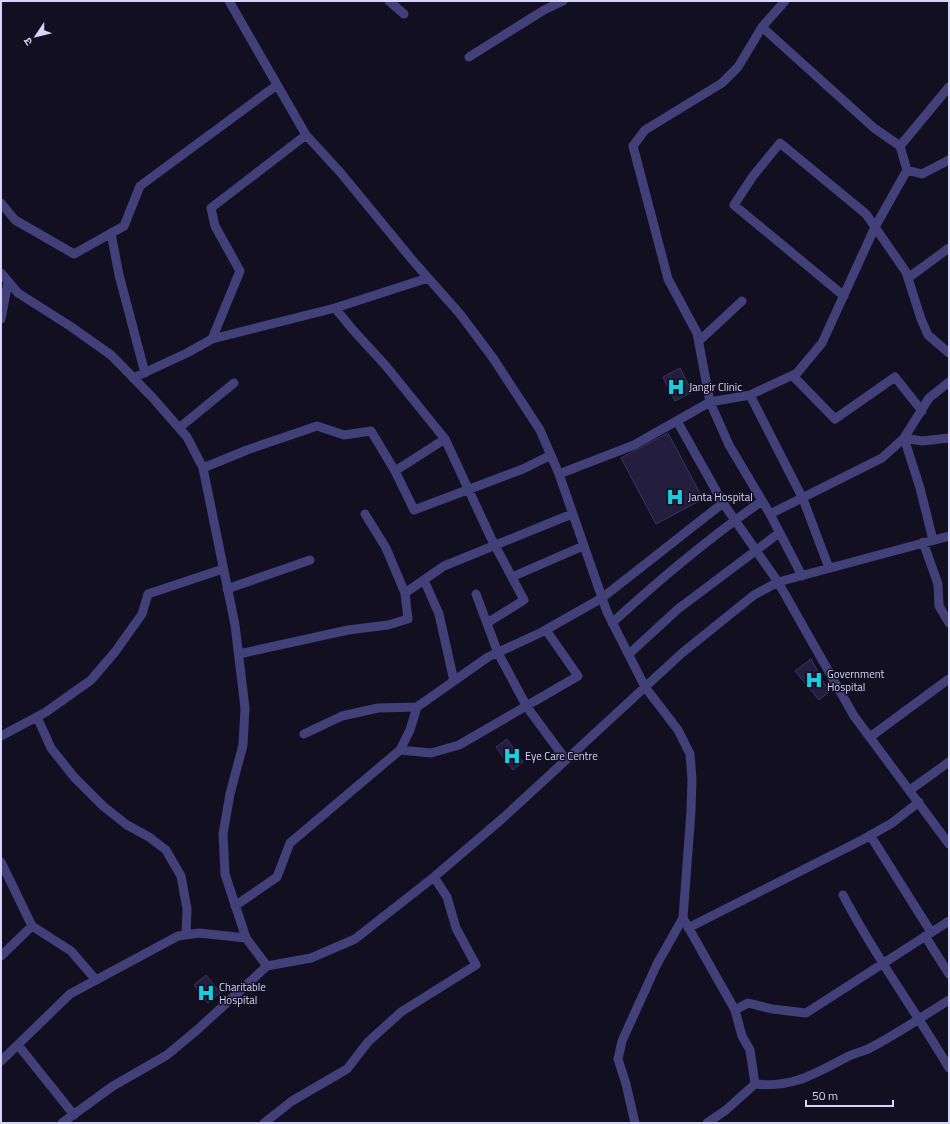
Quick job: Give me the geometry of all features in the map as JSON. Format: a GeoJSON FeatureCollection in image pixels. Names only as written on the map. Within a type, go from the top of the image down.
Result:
{"type":"FeatureCollection","features":[{"type":"Feature","properties":{"kind":"street"},"geometry":{"type":"LineString","coordinates":[[229,1],[306,135],[340,172],[428,278],[460,314],[493,358],[540,430],[559,474],[583,546],[612,623],[646,687],[678,730],[690,754],[692,779],[691,811],[683,918],[657,964],[620,1047],[618,1059],[626,1084],[635,1123]]}},
{"type":"Feature","properties":{"kind":"street"},"geometry":{"type":"LineString","coordinates":[[389,1],[404,14]]}},
{"type":"Feature","properties":{"kind":"street"},"geometry":{"type":"LineString","coordinates":[[469,57],[544,10],[563,1]]}},
{"type":"Feature","properties":{"kind":"street"},"geometry":{"type":"LineString","coordinates":[[786,1],[762,27],[738,67],[722,82],[645,130],[633,146],[668,279],[697,333],[710,402],[729,446],[770,514],[802,576]]}},
{"type":"Feature","properties":{"kind":"street"},"geometry":{"type":"LineString","coordinates":[[559,474],[634,445],[710,402],[750,395],[797,374],[822,343],[875,227],[907,170],[900,146],[874,128],[762,27]]}},
{"type":"Feature","properties":{"kind":"street"},"geometry":{"type":"LineString","coordinates":[[1,203],[15,220],[74,254],[124,226],[140,186],[277,84]]}},
{"type":"Feature","properties":{"kind":"street"},"geometry":{"type":"LineString","coordinates":[[900,146],[949,87]]}},
{"type":"Feature","properties":{"kind":"street"},"geometry":{"type":"LineString","coordinates":[[212,339],[240,271],[215,226],[211,208],[306,135]]}},
{"type":"Feature","properties":{"kind":"street"},"geometry":{"type":"LineString","coordinates":[[844,296],[734,205],[753,176],[780,143],[866,214],[906,272],[921,319],[928,335],[949,353]]}},
{"type":"Feature","properties":{"kind":"street"},"geometry":{"type":"LineString","coordinates":[[907,170],[922,174],[949,160]]}},
{"type":"Feature","properties":{"kind":"street"},"geometry":{"type":"LineString","coordinates":[[111,233],[121,282],[145,373]]}},
{"type":"Feature","properties":{"kind":"street"},"geometry":{"type":"LineString","coordinates":[[908,278],[949,248]]}},
{"type":"Feature","properties":{"kind":"street"},"geometry":{"type":"LineString","coordinates":[[1,273],[18,293],[70,326],[111,355],[134,378],[187,437],[203,468],[239,654],[246,708],[243,745],[230,794],[223,834],[225,874],[246,938],[267,966]]}},
{"type":"Feature","properties":{"kind":"street"},"geometry":{"type":"LineString","coordinates":[[134,378],[187,353],[212,339],[335,308],[428,278]]}},
{"type":"Feature","properties":{"kind":"street"},"geometry":{"type":"LineString","coordinates":[[1,319],[8,282]]}},
{"type":"Feature","properties":{"kind":"street"},"geometry":{"type":"LineString","coordinates":[[699,340],[742,301]]}},
{"type":"Feature","properties":{"kind":"street"},"geometry":{"type":"LineString","coordinates":[[335,308],[386,366],[445,439],[495,546],[524,600],[487,623]]}},
{"type":"Feature","properties":{"kind":"street"},"geometry":{"type":"LineString","coordinates":[[793,376],[835,419],[895,377],[922,411]]}},
{"type":"Feature","properties":{"kind":"street"},"geometry":{"type":"LineString","coordinates":[[179,428],[234,382]]}},
{"type":"Feature","properties":{"kind":"street"},"geometry":{"type":"LineString","coordinates":[[770,514],[803,499],[882,458],[904,438],[929,398],[949,382]]}},
{"type":"Feature","properties":{"kind":"street"},"geometry":{"type":"LineString","coordinates":[[750,395],[803,499],[829,568]]}},
{"type":"Feature","properties":{"kind":"street"},"geometry":{"type":"LineString","coordinates":[[677,421],[723,503],[778,582],[854,716],[949,844]]}},
{"type":"Feature","properties":{"kind":"street"},"geometry":{"type":"LineString","coordinates":[[203,468],[247,450],[317,426],[344,435],[371,431],[395,471],[414,510],[523,469],[551,455]]}},
{"type":"Feature","properties":{"kind":"street"},"geometry":{"type":"LineString","coordinates":[[904,438],[922,441],[949,438]]}},
{"type":"Feature","properties":{"kind":"street"},"geometry":{"type":"LineString","coordinates":[[904,438],[920,488],[933,540]]}},
{"type":"Feature","properties":{"kind":"street"},"geometry":{"type":"LineString","coordinates":[[395,471],[445,439]]}},
{"type":"Feature","properties":{"kind":"street"},"geometry":{"type":"LineString","coordinates":[[612,623],[651,587],[735,520],[762,501]]}},
{"type":"Feature","properties":{"kind":"street"},"geometry":{"type":"LineString","coordinates":[[304,734],[342,716],[378,708],[417,707],[488,657],[546,630],[602,598],[723,503]]}},
{"type":"Feature","properties":{"kind":"street"},"geometry":{"type":"LineString","coordinates":[[239,654],[348,630],[388,625],[408,619],[405,593],[386,548],[365,514]]}},
{"type":"Feature","properties":{"kind":"street"},"geometry":{"type":"LineString","coordinates":[[405,593],[444,566],[572,514]]}},
{"type":"Feature","properties":{"kind":"street"},"geometry":{"type":"LineString","coordinates":[[629,654],[678,609],[779,532]]}},
{"type":"Feature","properties":{"kind":"street"},"geometry":{"type":"LineString","coordinates":[[62,1123],[114,1086],[167,1055],[197,1030],[267,966],[311,958],[355,939],[434,877],[503,818],[682,653],[754,595],[778,582],[949,536]]}},
{"type":"Feature","properties":{"kind":"street"},"geometry":{"type":"LineString","coordinates":[[923,542],[938,584],[939,606],[949,623]]}},
{"type":"Feature","properties":{"kind":"street"},"geometry":{"type":"LineString","coordinates":[[512,577],[583,546]]}},
{"type":"Feature","properties":{"kind":"street"},"geometry":{"type":"LineString","coordinates":[[227,589],[310,560]]}},
{"type":"Feature","properties":{"kind":"street"},"geometry":{"type":"LineString","coordinates":[[1,736],[37,718],[91,680],[142,614],[148,594],[223,569]]}},
{"type":"Feature","properties":{"kind":"street"},"geometry":{"type":"LineString","coordinates":[[424,580],[439,614],[454,681]]}},
{"type":"Feature","properties":{"kind":"street"},"geometry":{"type":"LineString","coordinates":[[476,594],[498,653],[527,706],[566,760]]}},
{"type":"Feature","properties":{"kind":"street"},"geometry":{"type":"LineString","coordinates":[[400,750],[431,753],[459,745],[578,676],[546,630]]}},
{"type":"Feature","properties":{"kind":"street"},"geometry":{"type":"LineString","coordinates":[[870,737],[949,679]]}},
{"type":"Feature","properties":{"kind":"street"},"geometry":{"type":"LineString","coordinates":[[235,906],[277,877],[290,843],[400,750],[410,730],[417,707]]}},
{"type":"Feature","properties":{"kind":"street"},"geometry":{"type":"LineString","coordinates":[[37,718],[51,748],[74,777],[103,806],[127,825],[150,837],[166,850],[181,876],[187,909],[186,935]]}},
{"type":"Feature","properties":{"kind":"street"},"geometry":{"type":"LineString","coordinates":[[910,790],[949,762]]}},
{"type":"Feature","properties":{"kind":"street"},"geometry":{"type":"LineString","coordinates":[[688,928],[870,835],[892,823],[919,802]]}},
{"type":"Feature","properties":{"kind":"street"},"geometry":{"type":"LineString","coordinates":[[870,835],[928,934],[949,974]]}},
{"type":"Feature","properties":{"kind":"street"},"geometry":{"type":"LineString","coordinates":[[1,862],[32,926],[71,951],[96,980]]}},
{"type":"Feature","properties":{"kind":"street"},"geometry":{"type":"LineString","coordinates":[[264,1123],[292,1101],[347,1069],[368,1042],[401,1012],[476,965],[456,928],[447,897],[434,877]]}},
{"type":"Feature","properties":{"kind":"street"},"geometry":{"type":"LineString","coordinates":[[843,895],[857,922],[920,1018],[949,1068]]}},
{"type":"Feature","properties":{"kind":"street"},"geometry":{"type":"LineString","coordinates":[[683,918],[735,1010],[742,1036],[750,1050],[755,1084]]}},
{"type":"Feature","properties":{"kind":"street"},"geometry":{"type":"LineString","coordinates":[[735,1010],[748,1003],[772,1009],[806,1013],[949,921]]}},
{"type":"Feature","properties":{"kind":"street"},"geometry":{"type":"LineString","coordinates":[[1,956],[32,926]]}},
{"type":"Feature","properties":{"kind":"street"},"geometry":{"type":"LineString","coordinates":[[1,1061],[70,994],[178,936],[199,933],[246,938]]}},
{"type":"Feature","properties":{"kind":"street"},"geometry":{"type":"LineString","coordinates":[[707,1123],[726,1110],[755,1084],[771,1086],[798,1080],[823,1071],[848,1056],[869,1049],[949,1000]]}},
{"type":"Feature","properties":{"kind":"street"},"geometry":{"type":"LineString","coordinates":[[18,1045],[74,1115]]}},
{"type":"Feature","properties":{"kind":"building"},"geometry":{"type":"Polygon","coordinates":[[[680,368],[692,392],[675,401],[663,377],[680,368]]]}},
{"type":"Feature","properties":{"kind":"building"},"geometry":{"type":"Polygon","coordinates":[[[668,433],[703,499],[656,524],[621,458],[668,433]]]}},
{"type":"Feature","properties":{"kind":"building"},"geometry":{"type":"Polygon","coordinates":[[[811,659],[829,692],[819,700],[795,671],[811,659]]]}},
{"type":"Feature","properties":{"kind":"building"},"geometry":{"type":"Polygon","coordinates":[[[507,739],[523,762],[513,770],[496,747],[507,739]]]}},
{"type":"Feature","properties":{"kind":"building"},"geometry":{"type":"Polygon","coordinates":[[[206,975],[220,993],[208,1003],[194,985],[206,975]]]}},
{"type":"Feature","properties":{"kind":"place","name":"Jangir Clinic"},"geometry":{"type":"Point","coordinates":[676,387]}},
{"type":"Feature","properties":{"kind":"place","name":"Janta Hospital"},"geometry":{"type":"Point","coordinates":[675,497]}},
{"type":"Feature","properties":{"kind":"place","name":"Government Hospital"},"geometry":{"type":"Point","coordinates":[814,680]}},
{"type":"Feature","properties":{"kind":"place","name":"Eye Care Centre"},"geometry":{"type":"Point","coordinates":[512,756]}},
{"type":"Feature","properties":{"kind":"place","name":"Charitable Hospital"},"geometry":{"type":"Point","coordinates":[206,993]}}]}
